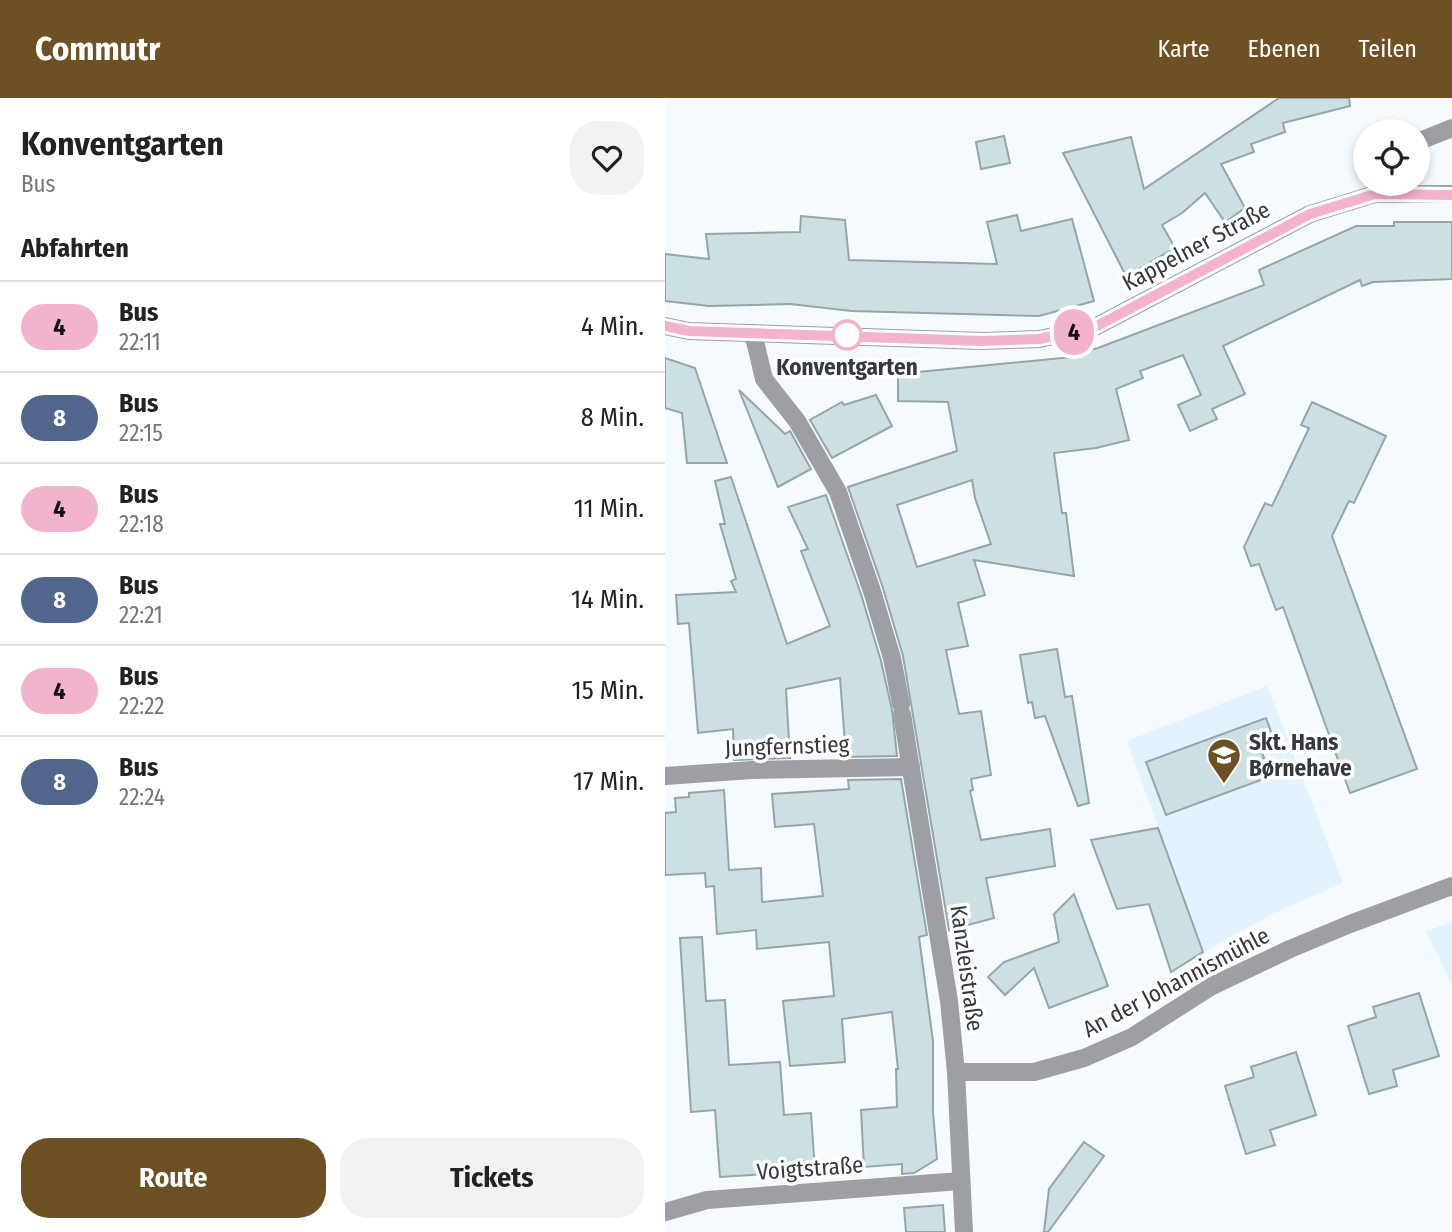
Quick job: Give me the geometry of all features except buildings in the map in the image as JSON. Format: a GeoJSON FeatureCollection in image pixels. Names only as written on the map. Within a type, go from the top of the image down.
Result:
{"type":"FeatureCollection","features":[{"type":"Feature","properties":{"kind":"street"},"geometry":{"type":"LineString","coordinates":[[1430,137],[1452,128]]}},
{"type":"Feature","properties":{"kind":"street","name":"Kappelner Straße"},"geometry":{"type":"LineString","coordinates":[[1430,193],[1452,194]]}},
{"type":"Feature","properties":{"kind":"street","name":"Kappelner Straße"},"geometry":{"type":"LineString","coordinates":[[665,326],[689,331],[982,341],[1039,339],[1093,328],[1310,214],[1358,196]]}},
{"type":"Feature","properties":{"kind":"street","name":"Kanzleistraße"},"geometry":{"type":"LineString","coordinates":[[753,333],[764,379],[797,421],[838,492],[892,658],[949,1001],[956,1072],[964,1232]]}},
{"type":"Feature","properties":{"kind":"street","name":"Jungfernstieg"},"geometry":{"type":"LineString","coordinates":[[665,776],[752,770],[911,766]]}},
{"type":"Feature","properties":{"kind":"street","name":"An der Johannismühle"},"geometry":{"type":"LineString","coordinates":[[956,1072],[1034,1072],[1084,1058],[1132,1037],[1212,986],[1350,924],[1452,886]]}},
{"type":"Feature","properties":{"kind":"street","name":"Voigtstraße"},"geometry":{"type":"LineString","coordinates":[[665,1212],[707,1200],[961,1181]]}},
{"type":"Feature","properties":{"kind":"shaded area","name":"Skt. Hans Børnehave"},"geometry":{"type":"Polygon","coordinates":[[[1267,686],[1343,883],[1274,913],[1203,952],[1127,741],[1267,686]]]}},
{"type":"Feature","properties":{"kind":"shaded area"},"geometry":{"type":"Polygon","coordinates":[[[1452,922],[1452,986],[1426,931],[1452,922]]]}},
{"type":"Feature","properties":{"kind":"bus line","name":"4"},"geometry":{"type":"LineString","coordinates":[[665,326],[689,331],[982,341],[1039,339],[1093,328],[1310,214],[1375,194],[1452,195]]}},
{"type":"Feature","properties":{"kind":"place","name":"Konventgarten"},"geometry":{"type":"Point","coordinates":[847,335]}},
{"type":"Feature","properties":{"kind":"place","name":"Skt. Hans Børnehave"},"geometry":{"type":"Point","coordinates":[1224,785]}}]}
